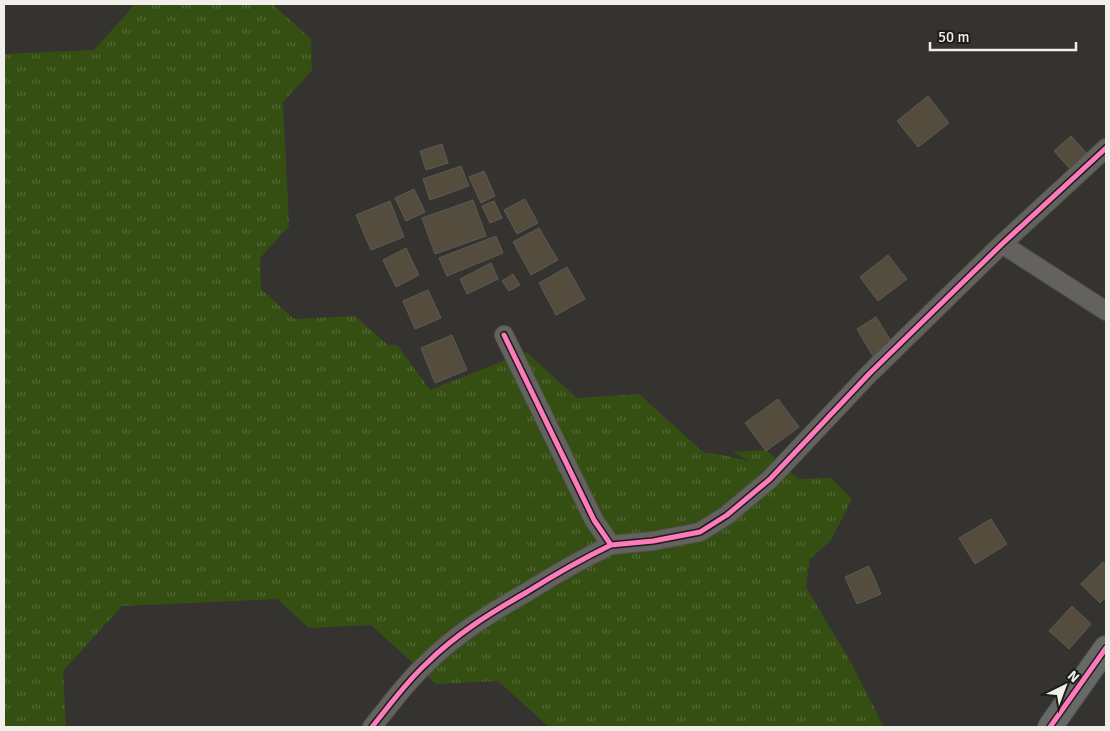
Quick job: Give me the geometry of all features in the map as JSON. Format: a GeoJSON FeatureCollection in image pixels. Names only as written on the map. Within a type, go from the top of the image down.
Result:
{"type":"FeatureCollection","features":[{"type":"Feature","properties":{"kind":"street"},"geometry":{"type":"LineString","coordinates":[[372,727],[426,663],[455,638],[530,590],[584,558],[611,545],[653,541],[700,532],[727,515],[770,479],[869,374],[1002,244],[1106,148]]}},
{"type":"Feature","properties":{"kind":"street"},"geometry":{"type":"LineString","coordinates":[[1002,244],[1106,311]]}},
{"type":"Feature","properties":{"kind":"street"},"geometry":{"type":"LineString","coordinates":[[504,335],[594,520],[611,545]]}},
{"type":"Feature","properties":{"kind":"street"},"geometry":{"type":"LineString","coordinates":[[1050,727],[1106,648]]}},
{"type":"Feature","properties":{"kind":"green space"},"geometry":{"type":"Polygon","coordinates":[[[135,4],[272,4],[311,39],[312,70],[283,102],[289,226],[260,258],[261,289],[294,319],[355,316],[388,345],[397,345],[430,390],[526,352],[577,398],[639,394],[704,453],[749,461],[733,452],[766,450],[798,479],[831,478],[852,499],[831,540],[810,559],[806,587],[851,663],[884,727],[549,727],[498,681],[436,684],[371,625],[309,628],[277,599],[122,606],[63,671],[66,727],[4,727],[4,54],[94,50],[135,4]]]}},
{"type":"Feature","properties":{"kind":"building"},"geometry":{"type":"Polygon","coordinates":[[[928,96],[949,123],[918,147],[897,121],[928,96]]]}},
{"type":"Feature","properties":{"kind":"building"},"geometry":{"type":"Polygon","coordinates":[[[1071,136],[1089,156],[1072,171],[1054,151],[1071,136]]]}},
{"type":"Feature","properties":{"kind":"building"},"geometry":{"type":"Polygon","coordinates":[[[442,144],[448,163],[426,170],[420,151],[442,144]]]}},
{"type":"Feature","properties":{"kind":"building"},"geometry":{"type":"Polygon","coordinates":[[[461,166],[469,186],[430,200],[423,179],[461,166]]]}},
{"type":"Feature","properties":{"kind":"building"},"geometry":{"type":"Polygon","coordinates":[[[484,171],[495,196],[481,203],[469,177],[484,171]]]}},
{"type":"Feature","properties":{"kind":"building"},"geometry":{"type":"Polygon","coordinates":[[[414,189],[425,212],[406,221],[395,198],[414,189]]]}},
{"type":"Feature","properties":{"kind":"building"},"geometry":{"type":"Polygon","coordinates":[[[525,199],[538,223],[517,234],[504,210],[525,199]]]}},
{"type":"Feature","properties":{"kind":"building"},"geometry":{"type":"Polygon","coordinates":[[[473,200],[486,236],[435,254],[422,218],[473,200]]]}},
{"type":"Feature","properties":{"kind":"building"},"geometry":{"type":"Polygon","coordinates":[[[390,201],[404,237],[371,250],[356,215],[390,201]]]}},
{"type":"Feature","properties":{"kind":"building"},"geometry":{"type":"Polygon","coordinates":[[[494,201],[502,218],[490,223],[482,206],[494,201]]]}},
{"type":"Feature","properties":{"kind":"building"},"geometry":{"type":"Polygon","coordinates":[[[539,228],[558,260],[531,275],[513,242],[539,228]]]}},
{"type":"Feature","properties":{"kind":"building"},"geometry":{"type":"Polygon","coordinates":[[[496,236],[503,253],[447,276],[439,258],[496,236]]]}},
{"type":"Feature","properties":{"kind":"building"},"geometry":{"type":"Polygon","coordinates":[[[406,248],[419,275],[396,287],[383,260],[406,248]]]}},
{"type":"Feature","properties":{"kind":"building"},"geometry":{"type":"Polygon","coordinates":[[[888,255],[907,279],[878,301],[860,277],[888,255]]]}},
{"type":"Feature","properties":{"kind":"building"},"geometry":{"type":"Polygon","coordinates":[[[491,263],[498,279],[467,294],[460,279],[491,263]]]}},
{"type":"Feature","properties":{"kind":"building"},"geometry":{"type":"Polygon","coordinates":[[[567,267],[585,299],[556,315],[539,283],[567,267]]]}},
{"type":"Feature","properties":{"kind":"building"},"geometry":{"type":"Polygon","coordinates":[[[513,274],[520,285],[509,291],[502,281],[513,274]]]}},
{"type":"Feature","properties":{"kind":"building"},"geometry":{"type":"Polygon","coordinates":[[[428,290],[441,318],[415,329],[403,301],[428,290]]]}},
{"type":"Feature","properties":{"kind":"building"},"geometry":{"type":"Polygon","coordinates":[[[876,317],[894,346],[874,358],[857,329],[876,317]]]}},
{"type":"Feature","properties":{"kind":"building"},"geometry":{"type":"Polygon","coordinates":[[[452,335],[467,370],[435,383],[421,348],[452,335]]]}},
{"type":"Feature","properties":{"kind":"building"},"geometry":{"type":"Polygon","coordinates":[[[778,399],[799,427],[766,451],[745,423],[778,399]]]}},
{"type":"Feature","properties":{"kind":"building"},"geometry":{"type":"Polygon","coordinates":[[[991,519],[1007,544],[975,564],[959,538],[991,519]]]}},
{"type":"Feature","properties":{"kind":"building"},"geometry":{"type":"Polygon","coordinates":[[[1103,562],[1106,566],[1106,597],[1100,603],[1081,584],[1103,562]]]}},
{"type":"Feature","properties":{"kind":"building"},"geometry":{"type":"Polygon","coordinates":[[[869,566],[881,594],[857,604],[845,577],[869,566]]]}},
{"type":"Feature","properties":{"kind":"building"},"geometry":{"type":"Polygon","coordinates":[[[1072,606],[1091,624],[1069,649],[1049,631],[1072,606]]]}},
{"type":"Feature","properties":{"kind":"cycle path"},"geometry":{"type":"LineString","coordinates":[[611,545],[653,541],[700,532],[727,515],[770,479],[869,374],[1002,244],[1106,148]]}},
{"type":"Feature","properties":{"kind":"cycle path"},"geometry":{"type":"LineString","coordinates":[[372,727],[419,670],[462,633],[547,579],[611,545],[594,520],[504,335]]}},
{"type":"Feature","properties":{"kind":"cycle path"},"geometry":{"type":"LineString","coordinates":[[1050,727],[1106,648]]}}]}
